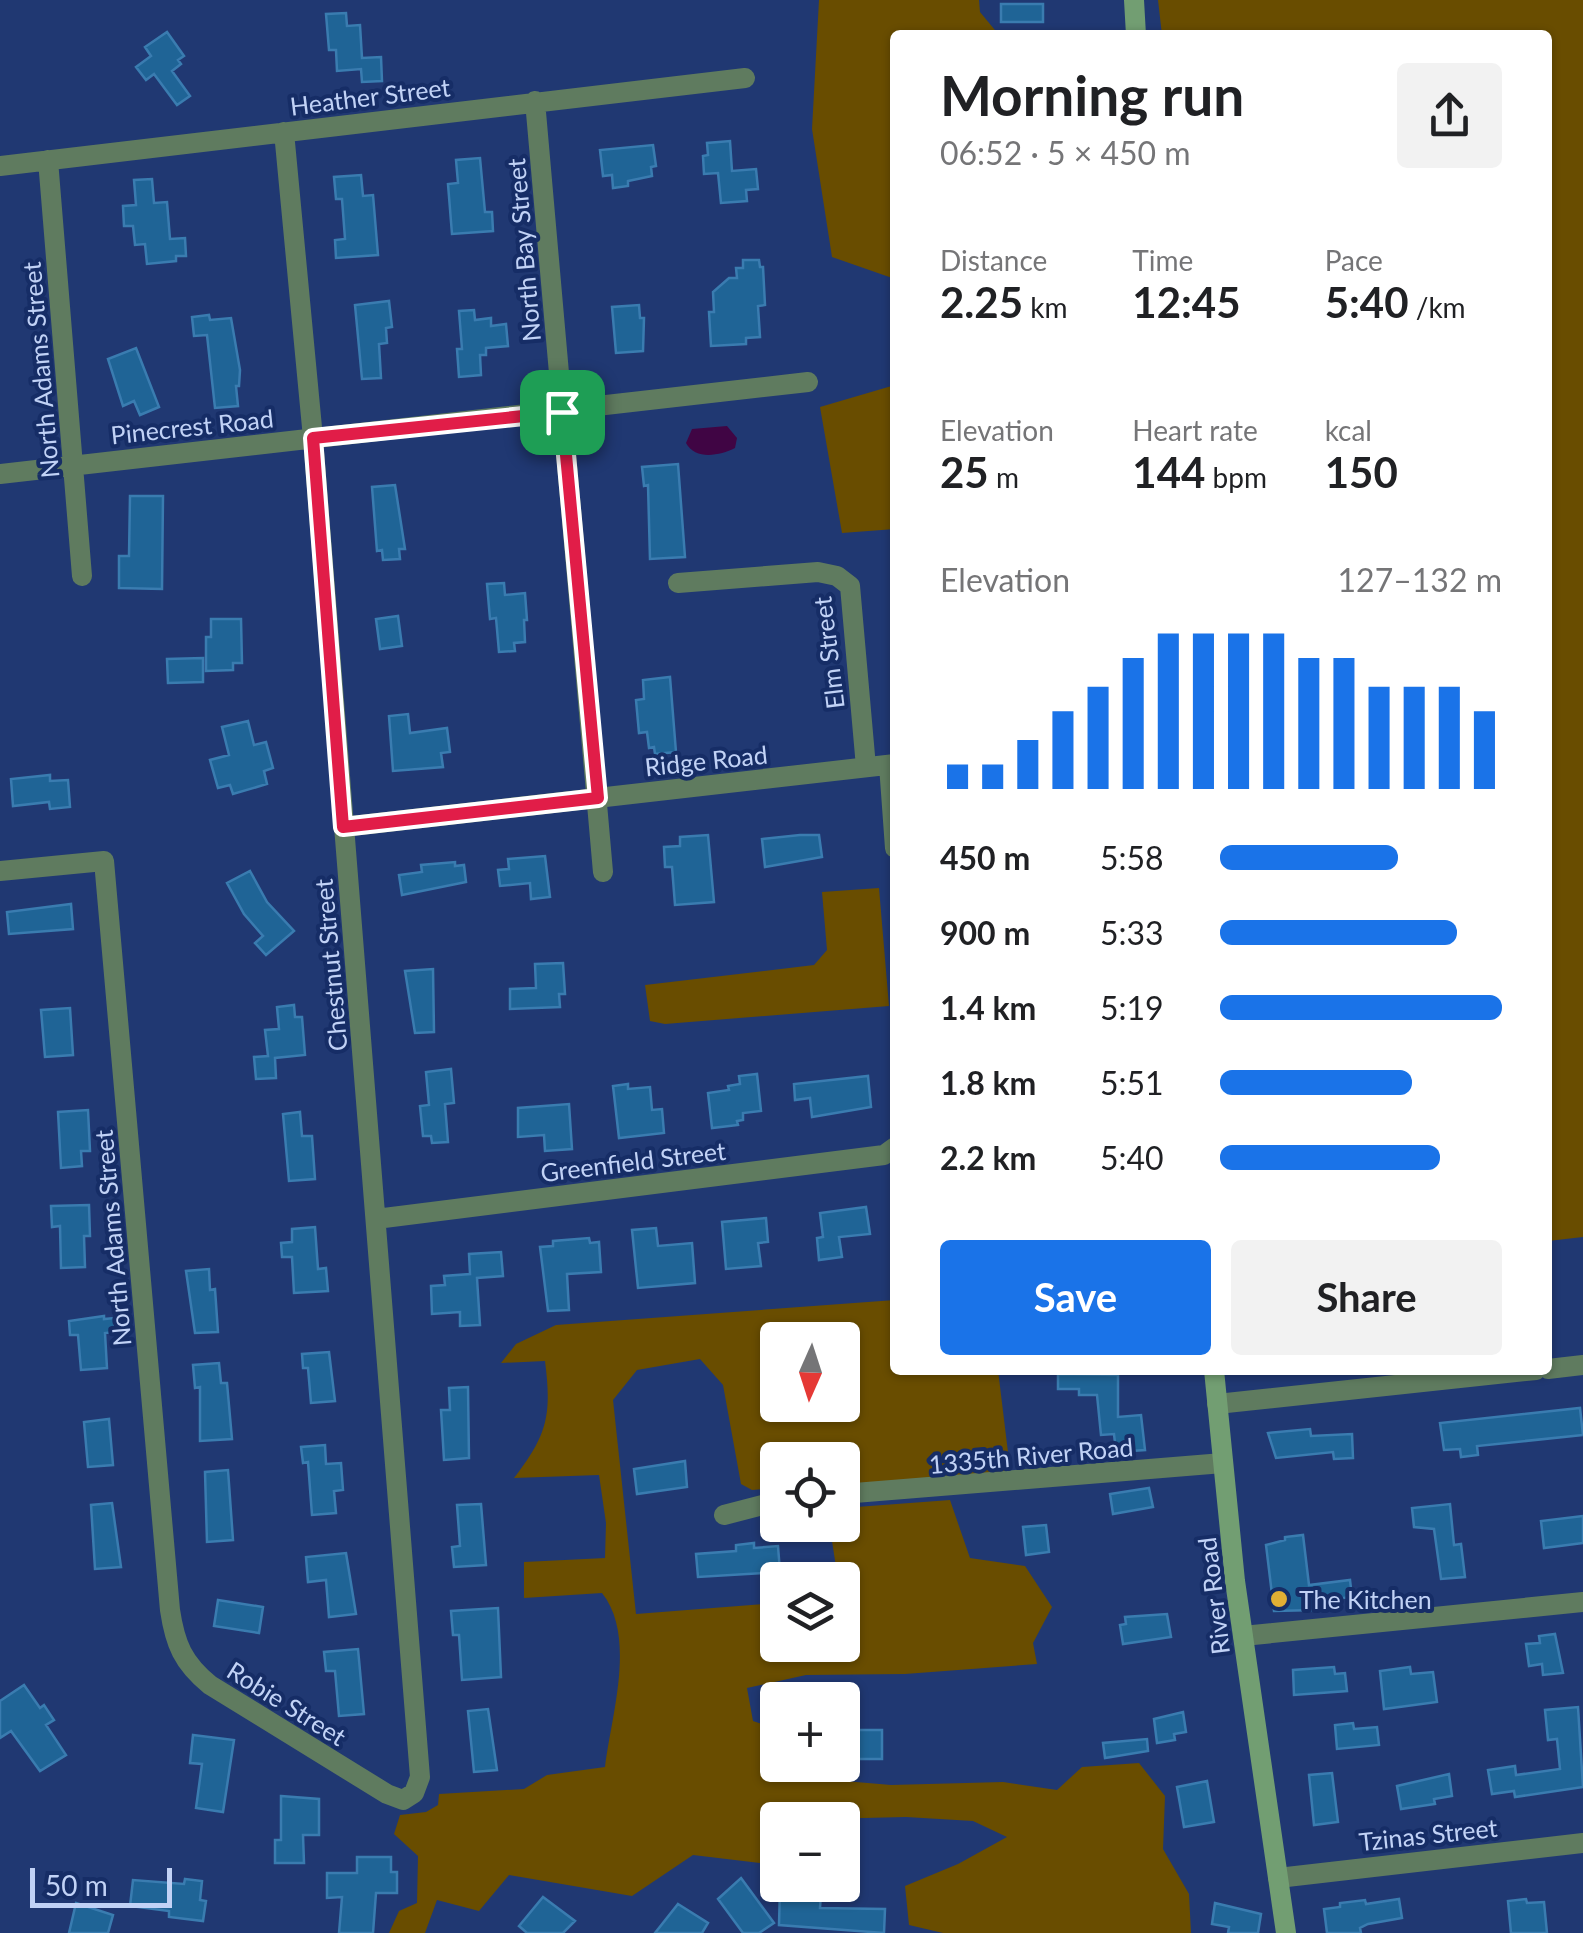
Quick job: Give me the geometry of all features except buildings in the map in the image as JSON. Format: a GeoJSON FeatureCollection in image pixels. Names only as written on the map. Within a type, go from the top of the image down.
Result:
{"type":"FeatureCollection","features":[{"type":"Feature","properties":{"kind":"street"},"geometry":{"type":"LineString","coordinates":[[1134,0],[1136,30]]}},
{"type":"Feature","properties":{"kind":"street","name":"Heather Street"},"geometry":{"type":"LineString","coordinates":[[0,166],[746,78]]}},
{"type":"Feature","properties":{"kind":"street","name":"North Bay Street"},"geometry":{"type":"LineString","coordinates":[[535,101],[603,872]]}},
{"type":"Feature","properties":{"kind":"street","name":"Chestnut Street"},"geometry":{"type":"LineString","coordinates":[[284,132],[313,438],[420,1777],[414,1793]]}},
{"type":"Feature","properties":{"kind":"street","name":"North Adams Street"},"geometry":{"type":"LineString","coordinates":[[48,160],[82,576]]}},
{"type":"Feature","properties":{"kind":"street","name":"Pinecrest Road"},"geometry":{"type":"LineString","coordinates":[[0,474],[808,382]]}},
{"type":"Feature","properties":{"kind":"street","name":"Elm Street"},"geometry":{"type":"LineString","coordinates":[[678,583],[818,572],[836,576],[850,586],[866,768]]}},
{"type":"Feature","properties":{"kind":"street","name":"Ridge Road"},"geometry":{"type":"LineString","coordinates":[[343,827],[890,765]]}},
{"type":"Feature","properties":{"kind":"street","name":"North Adams Street"},"geometry":{"type":"LineString","coordinates":[[0,870],[104,861],[170,1610]]}},
{"type":"Feature","properties":{"kind":"street","name":"Greenfield Street"},"geometry":{"type":"LineString","coordinates":[[376,1219],[884,1155],[890,1151]]}},
{"type":"Feature","properties":{"kind":"street"},"geometry":{"type":"LineString","coordinates":[[1552,1369],[1583,1365]]}},
{"type":"Feature","properties":{"kind":"street","name":"River Road"},"geometry":{"type":"LineString","coordinates":[[1214,1375],[1243,1636],[1286,1933]]}},
{"type":"Feature","properties":{"kind":"street"},"geometry":{"type":"LineString","coordinates":[[1217,1404],[1489,1375]]}},
{"type":"Feature","properties":{"kind":"street","name":"1335th River Road"},"geometry":{"type":"LineString","coordinates":[[860,1492],[1223,1462]]}},
{"type":"Feature","properties":{"kind":"street"},"geometry":{"type":"LineString","coordinates":[[724,1515],[760,1506]]}},
{"type":"Feature","properties":{"kind":"street"},"geometry":{"type":"LineString","coordinates":[[1243,1636],[1583,1602]]}},
{"type":"Feature","properties":{"kind":"street","name":"Robie Street"},"geometry":{"type":"LineString","coordinates":[[170,1610],[180,1653],[190,1669],[210,1685],[386,1794],[403,1800],[414,1793]]}},
{"type":"Feature","properties":{"kind":"street","name":"Tzinas Street"},"geometry":{"type":"LineString","coordinates":[[1278,1878],[1583,1843]]}},
{"type":"Feature","properties":{"kind":"shaded area"},"geometry":{"type":"Polygon","coordinates":[[[819,0],[979,0],[980,12],[995,30],[890,30],[890,277],[832,257],[812,129],[819,0]]]}},
{"type":"Feature","properties":{"kind":"shaded area"},"geometry":{"type":"Polygon","coordinates":[[[1158,0],[1583,0],[1583,1237],[1552,1241],[1552,30],[1161,30],[1158,0]]]}},
{"type":"Feature","properties":{"kind":"shaded area"},"geometry":{"type":"Polygon","coordinates":[[[890,386],[890,529],[842,533],[820,407],[890,386]]]}},
{"type":"Feature","properties":{"kind":"shaded area"},"geometry":{"type":"Polygon","coordinates":[[[727,426],[737,438],[735,448],[729,451],[701,454],[686,443],[692,429],[727,426]]]}},
{"type":"Feature","properties":{"kind":"shaded area"},"geometry":{"type":"Polygon","coordinates":[[[879,888],[889,1006],[665,1024],[650,1021],[645,985],[814,965],[827,950],[822,892],[879,888]]]}},
{"type":"Feature","properties":{"kind":"shaded area"},"geometry":{"type":"Polygon","coordinates":[[[890,1300],[890,1375],[999,1375],[1011,1477],[860,1484],[860,1442],[760,1442],[760,1489],[752,1490],[741,1484],[723,1385],[700,1359],[637,1370],[613,1400],[636,1614],[760,1604],[760,1662],[860,1662],[860,1562],[835,1562],[832,1542],[860,1542],[860,1507],[950,1500],[970,1558],[1025,1566],[1052,1607],[1033,1643],[1037,1664],[905,1674],[806,1675],[760,1682],[747,1688],[753,1721],[760,1723],[760,1782],[1003,1782],[1057,1790],[1082,1767],[1139,1763],[1165,1796],[1163,1849],[1189,1894],[1191,1933],[943,1933],[909,1925],[905,1886],[958,1864],[1007,1837],[973,1821],[860,1818],[860,1802],[760,1802],[760,1863],[693,1855],[632,1896],[509,1875],[479,1911],[437,1900],[425,1933],[389,1933],[399,1911],[417,1903],[418,1856],[394,1834],[400,1815],[426,1812],[438,1805],[439,1794],[524,1789],[547,1775],[605,1767],[619,1677],[618,1632],[612,1611],[602,1593],[524,1598],[524,1562],[605,1558],[606,1523],[599,1475],[514,1478],[534,1449],[544,1424],[548,1396],[545,1361],[501,1363],[516,1344],[556,1325],[890,1300]]]}},
{"type":"Feature","properties":{"kind":"place","name":"The Kitchen"},"geometry":{"type":"Point","coordinates":[1279,1599]}},
{"type":"Feature","properties":{"kind":"route"},"geometry":{"type":"LineString","coordinates":[[562,412],[598,798],[343,827],[313,438],[562,412]]}}]}
